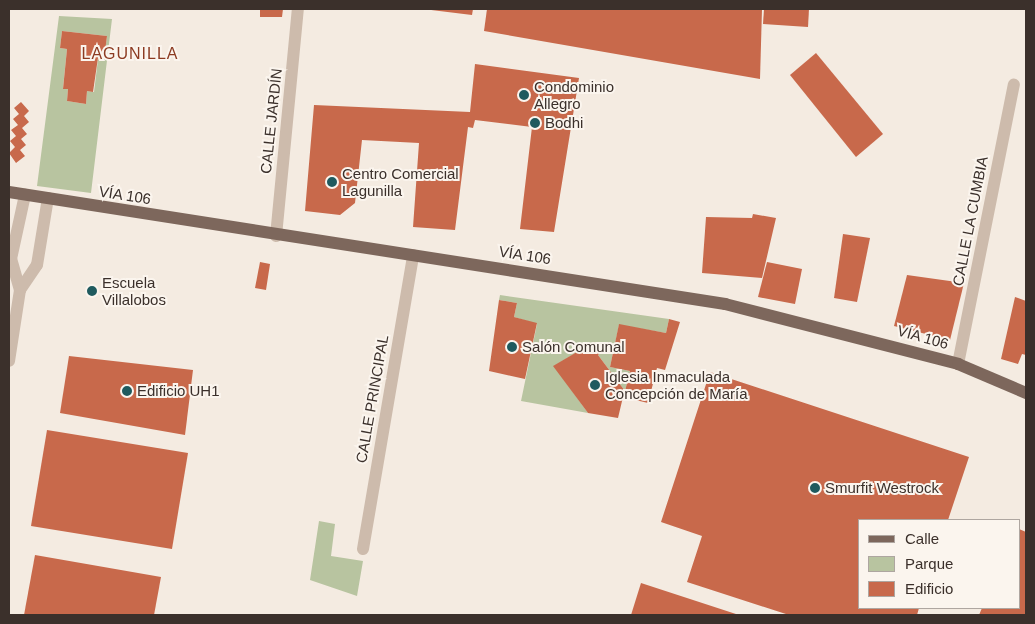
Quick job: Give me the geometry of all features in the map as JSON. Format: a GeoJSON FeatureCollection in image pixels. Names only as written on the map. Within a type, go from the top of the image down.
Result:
{"type":"FeatureCollection","features":[{"type":"Feature","properties":{"kind":"main road","name":"VÍA 106"},"geometry":{"type":"LineString","coordinates":[[9,192],[276,236],[413,255],[725,304],[958,364],[1026,393]]}},
{"type":"Feature","properties":{"kind":"street","name":"CALLE JARDÍN"},"geometry":{"type":"LineString","coordinates":[[276,236],[298,9]]}},
{"type":"Feature","properties":{"kind":"street","name":"CALLE LA CUMBIA"},"geometry":{"type":"LineString","coordinates":[[958,364],[1014,85]]}},
{"type":"Feature","properties":{"kind":"street"},"geometry":{"type":"LineString","coordinates":[[9,361],[20,290],[11,259],[25,195]]}},
{"type":"Feature","properties":{"kind":"street"},"geometry":{"type":"LineString","coordinates":[[20,290],[37,265],[48,198]]}},
{"type":"Feature","properties":{"kind":"street","name":"CALLE PRINCIPAL"},"geometry":{"type":"LineString","coordinates":[[364,549],[413,255]]}},
{"type":"Feature","properties":{"kind":"green space"},"geometry":{"type":"Polygon","coordinates":[[[59,16],[112,19],[91,193],[37,186],[59,16]],[[62,31],[60,48],[67,49],[63,88],[68,89],[67,101],[86,104],[87,91],[94,92],[99,51],[105,52],[107,36],[62,31]]]}},
{"type":"Feature","properties":{"kind":"green space"},"geometry":{"type":"Polygon","coordinates":[[[500,295],[669,319],[666,333],[619,325],[610,367],[630,371],[625,391],[598,355],[601,352],[594,342],[554,366],[588,413],[521,401],[537,324],[514,317],[517,303],[499,300],[500,295]]]}},
{"type":"Feature","properties":{"kind":"green space"},"geometry":{"type":"Polygon","coordinates":[[[319,521],[335,524],[331,556],[363,561],[357,596],[310,580],[319,521]]]}},
{"type":"Feature","properties":{"kind":"building"},"geometry":{"type":"Polygon","coordinates":[[[260,9],[283,9],[282,17],[260,17],[260,9]]]}},
{"type":"Feature","properties":{"kind":"building"},"geometry":{"type":"Polygon","coordinates":[[[423,9],[473,9],[472,15],[423,9]]]}},
{"type":"Feature","properties":{"kind":"building"},"geometry":{"type":"Polygon","coordinates":[[[487,9],[762,9],[760,79],[484,31],[487,9]]]}},
{"type":"Feature","properties":{"kind":"building"},"geometry":{"type":"Polygon","coordinates":[[[764,9],[809,9],[808,27],[763,24],[764,9]]]}},
{"type":"Feature","properties":{"kind":"building"},"geometry":{"type":"Polygon","coordinates":[[[62,31],[107,36],[105,52],[99,51],[93,92],[87,91],[86,104],[67,101],[68,89],[63,89],[67,49],[60,48],[62,31]]]}},
{"type":"Feature","properties":{"kind":"building"},"geometry":{"type":"Polygon","coordinates":[[[816,53],[883,134],[856,157],[790,75],[816,53]]]}},
{"type":"Feature","properties":{"kind":"building"},"geometry":{"type":"Polygon","coordinates":[[[475,64],[579,78],[554,232],[520,229],[532,127],[475,120],[473,128],[468,127],[455,230],[413,227],[419,143],[362,140],[355,203],[340,215],[305,211],[314,105],[470,112],[475,64]]]}},
{"type":"Feature","properties":{"kind":"building"},"geometry":{"type":"Polygon","coordinates":[[[21,102],[29,111],[24,116],[29,122],[22,128],[27,134],[21,139],[26,145],[20,150],[25,156],[16,163],[9,153],[15,147],[10,141],[16,136],[11,130],[18,125],[13,119],[19,114],[14,108],[21,102]]]}},
{"type":"Feature","properties":{"kind":"building"},"geometry":{"type":"Polygon","coordinates":[[[753,214],[776,218],[762,278],[702,273],[706,217],[752,218],[753,214]]]}},
{"type":"Feature","properties":{"kind":"building"},"geometry":{"type":"Polygon","coordinates":[[[843,234],[870,238],[857,302],[834,298],[843,234]]]}},
{"type":"Feature","properties":{"kind":"building"},"geometry":{"type":"Polygon","coordinates":[[[260,262],[270,264],[266,290],[255,288],[260,262]]]}},
{"type":"Feature","properties":{"kind":"building"},"geometry":{"type":"Polygon","coordinates":[[[767,262],[802,269],[795,304],[758,297],[767,262]]]}},
{"type":"Feature","properties":{"kind":"building"},"geometry":{"type":"Polygon","coordinates":[[[907,275],[964,283],[950,340],[894,326],[907,275]]]}},
{"type":"Feature","properties":{"kind":"building"},"geometry":{"type":"Polygon","coordinates":[[[1015,297],[1026,301],[1026,355],[1022,354],[1018,364],[1001,359],[1015,297]]]}},
{"type":"Feature","properties":{"kind":"building","name":"Salón Comunal"},"geometry":{"type":"Polygon","coordinates":[[[499,300],[517,303],[514,317],[537,323],[525,379],[489,371],[499,300]]]}},
{"type":"Feature","properties":{"kind":"building"},"geometry":{"type":"Polygon","coordinates":[[[669,319],[680,322],[665,370],[657,368],[648,403],[623,397],[618,418],[588,413],[553,366],[594,342],[601,352],[598,355],[625,391],[630,371],[610,367],[619,324],[666,333],[669,319]]]}},
{"type":"Feature","properties":{"kind":"building","name":"Edificio UH1"},"geometry":{"type":"Polygon","coordinates":[[[69,356],[193,370],[185,435],[60,413],[69,356]]]}},
{"type":"Feature","properties":{"kind":"building","name":"Smurfit Westrock"},"geometry":{"type":"Polygon","coordinates":[[[710,372],[969,457],[948,519],[858,519],[858,609],[919,609],[917,615],[789,615],[687,582],[702,536],[661,522],[710,372]]]}},
{"type":"Feature","properties":{"kind":"building"},"geometry":{"type":"Polygon","coordinates":[[[47,430],[188,453],[172,549],[31,526],[47,430]]]}},
{"type":"Feature","properties":{"kind":"building"},"geometry":{"type":"Polygon","coordinates":[[[1020,529],[1026,532],[1026,615],[979,615],[982,609],[1020,609],[1020,529]]]}},
{"type":"Feature","properties":{"kind":"building"},"geometry":{"type":"Polygon","coordinates":[[[35,555],[161,577],[154,615],[24,615],[35,555]]]}},
{"type":"Feature","properties":{"kind":"building"},"geometry":{"type":"Polygon","coordinates":[[[641,583],[739,615],[631,615],[641,583]]]}},
{"type":"Feature","properties":{"kind":"place","name":"Condominio Allegro"},"geometry":{"type":"Point","coordinates":[524,95]}},
{"type":"Feature","properties":{"kind":"place","name":"Bodhi"},"geometry":{"type":"Point","coordinates":[535,123]}},
{"type":"Feature","properties":{"kind":"place","name":"Centro Comercial Lagunilla"},"geometry":{"type":"Point","coordinates":[332,182]}},
{"type":"Feature","properties":{"kind":"place","name":"Escuela Villalobos"},"geometry":{"type":"Point","coordinates":[92,291]}},
{"type":"Feature","properties":{"kind":"place","name":"Salón Comunal"},"geometry":{"type":"Point","coordinates":[512,347]}},
{"type":"Feature","properties":{"kind":"place","name":"Iglesia Inmaculada Concepción de María"},"geometry":{"type":"Point","coordinates":[595,385]}},
{"type":"Feature","properties":{"kind":"place","name":"Edificio UH1"},"geometry":{"type":"Point","coordinates":[127,391]}},
{"type":"Feature","properties":{"kind":"place","name":"Smurfit Westrock"},"geometry":{"type":"Point","coordinates":[815,488]}},
{"type":"Feature","properties":{"kind":"district","name":"LAGUNILLA"},"geometry":{"type":"Point","coordinates":[130,54]}}]}
